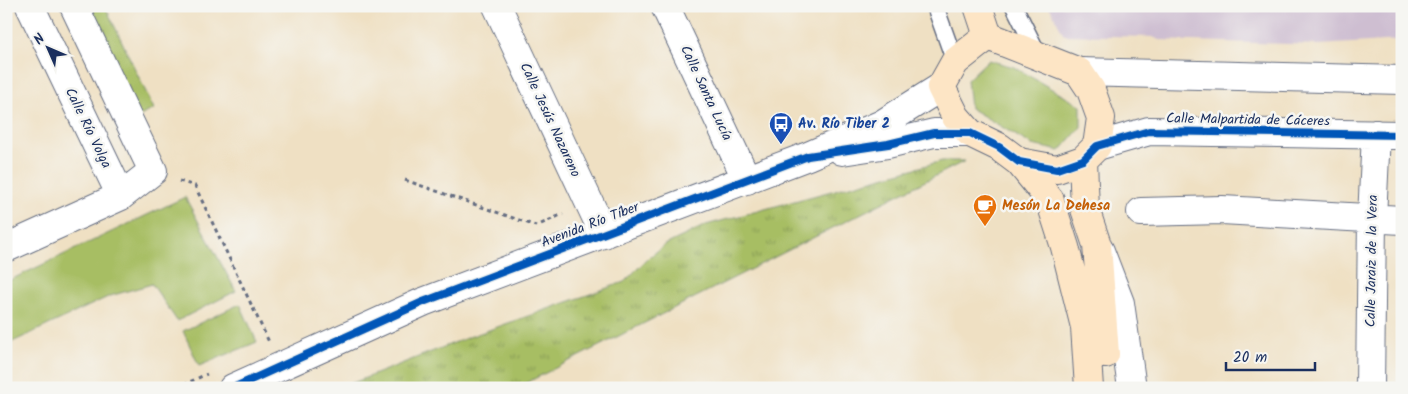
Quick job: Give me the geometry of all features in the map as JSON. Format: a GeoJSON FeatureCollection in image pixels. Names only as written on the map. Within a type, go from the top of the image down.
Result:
{"type":"FeatureCollection","features":[{"type":"Feature","properties":{"kind":"main road"},"geometry":{"type":"LineString","coordinates":[[978,6],[988,36]]}},
{"type":"Feature","properties":{"kind":"main road"},"geometry":{"type":"LineString","coordinates":[[988,36],[955,62],[941,87],[956,117],[970,133],[999,147],[1019,162],[1050,200],[1065,247],[1085,326],[1089,388]]}},
{"type":"Feature","properties":{"kind":"main road"},"geometry":{"type":"LineString","coordinates":[[988,36],[1079,72],[1091,90],[1101,118],[1090,153],[1084,209],[1097,245],[1108,388]]}},
{"type":"Feature","properties":{"kind":"main road"},"geometry":{"type":"LineString","coordinates":[[1019,162],[1057,169],[1090,153]]}},
{"type":"Feature","properties":{"kind":"street","name":"Calle Río Volga"},"geometry":{"type":"LineString","coordinates":[[30,6],[121,196]]}},
{"type":"Feature","properties":{"kind":"street"},"geometry":{"type":"LineString","coordinates":[[6,248],[121,196],[153,171],[74,6]]}},
{"type":"Feature","properties":{"kind":"street","name":"Calle Jesús Nazareno"},"geometry":{"type":"LineString","coordinates":[[497,6],[604,234]]}},
{"type":"Feature","properties":{"kind":"street","name":"Calle Santa Lucía"},"geometry":{"type":"LineString","coordinates":[[665,6],[747,180]]}},
{"type":"Feature","properties":{"kind":"street"},"geometry":{"type":"LineString","coordinates":[[1079,72],[1402,80]]}},
{"type":"Feature","properties":{"kind":"street","name":"Avenida Río Tíber"},"geometry":{"type":"LineString","coordinates":[[233,388],[423,302],[808,156],[882,124],[941,87]]}},
{"type":"Feature","properties":{"kind":"street","name":"Calle Malpartida de Cáceres"},"geometry":{"type":"LineString","coordinates":[[1090,153],[1149,130],[1389,134]]}},
{"type":"Feature","properties":{"kind":"street","name":"Avenida Río Tíber"},"geometry":{"type":"LineString","coordinates":[[808,156],[888,144],[934,133],[970,133]]}},
{"type":"Feature","properties":{"kind":"street","name":"Calle Jaraiz de la Vera"},"geometry":{"type":"LineString","coordinates":[[1370,388],[1372,218],[1389,134]]}},
{"type":"Feature","properties":{"kind":"street"},"geometry":{"type":"LineString","coordinates":[[1141,212],[1222,210],[1402,220]]}},
{"type":"Feature","properties":{"kind":"street"},"geometry":{"type":"LineString","coordinates":[[1097,245],[1120,303],[1132,388]]}},
{"type":"Feature","properties":{"kind":"lane"},"geometry":{"type":"LineString","coordinates":[[935,6],[955,62]]}},
{"type":"Feature","properties":{"kind":"lane"},"geometry":{"type":"LineString","coordinates":[[1014,6],[1039,56]]}},
{"type":"Feature","properties":{"kind":"path"},"geometry":{"type":"LineString","coordinates":[[405,180],[536,226]]}},
{"type":"Feature","properties":{"kind":"path"},"geometry":{"type":"LineString","coordinates":[[195,186],[270,345]]}},
{"type":"Feature","properties":{"kind":"shaded area"},"geometry":{"type":"Polygon","coordinates":[[[1049,6],[1402,6],[1402,40],[1319,45],[1064,35],[1049,6]]]}},
{"type":"Feature","properties":{"kind":"green space"},"geometry":{"type":"Polygon","coordinates":[[[81,6],[105,6],[154,109],[134,119],[81,6]]]}},
{"type":"Feature","properties":{"kind":"green space"},"geometry":{"type":"Polygon","coordinates":[[[988,60],[1014,67],[1081,106],[1081,127],[1060,151],[1032,145],[970,108],[967,80],[988,60]]]}},
{"type":"Feature","properties":{"kind":"green space"},"geometry":{"type":"Polygon","coordinates":[[[942,161],[965,161],[516,388],[340,388],[469,337],[624,282],[647,259],[665,245],[706,225],[942,161]]]}},
{"type":"Feature","properties":{"kind":"green space"},"geometry":{"type":"Polygon","coordinates":[[[185,197],[236,291],[177,321],[152,284],[110,296],[6,345],[6,282],[185,197]]]}},
{"type":"Feature","properties":{"kind":"green space"},"geometry":{"type":"Polygon","coordinates":[[[240,304],[257,342],[199,366],[183,331],[240,304]]]}},
{"type":"Feature","properties":{"kind":"cycle path"},"geometry":{"type":"LineString","coordinates":[[233,388],[423,302],[808,156],[888,144],[934,133],[970,133],[999,147],[1019,162],[1057,169],[1083,160],[1097,146],[1149,131],[1402,135]]}},
{"type":"Feature","properties":{"kind":"place","name":"Av. Río Tiber 2"},"geometry":{"type":"Point","coordinates":[781,145]}},
{"type":"Feature","properties":{"kind":"place","name":"Mesón La Dehesa"},"geometry":{"type":"Point","coordinates":[985,227]}}]}
